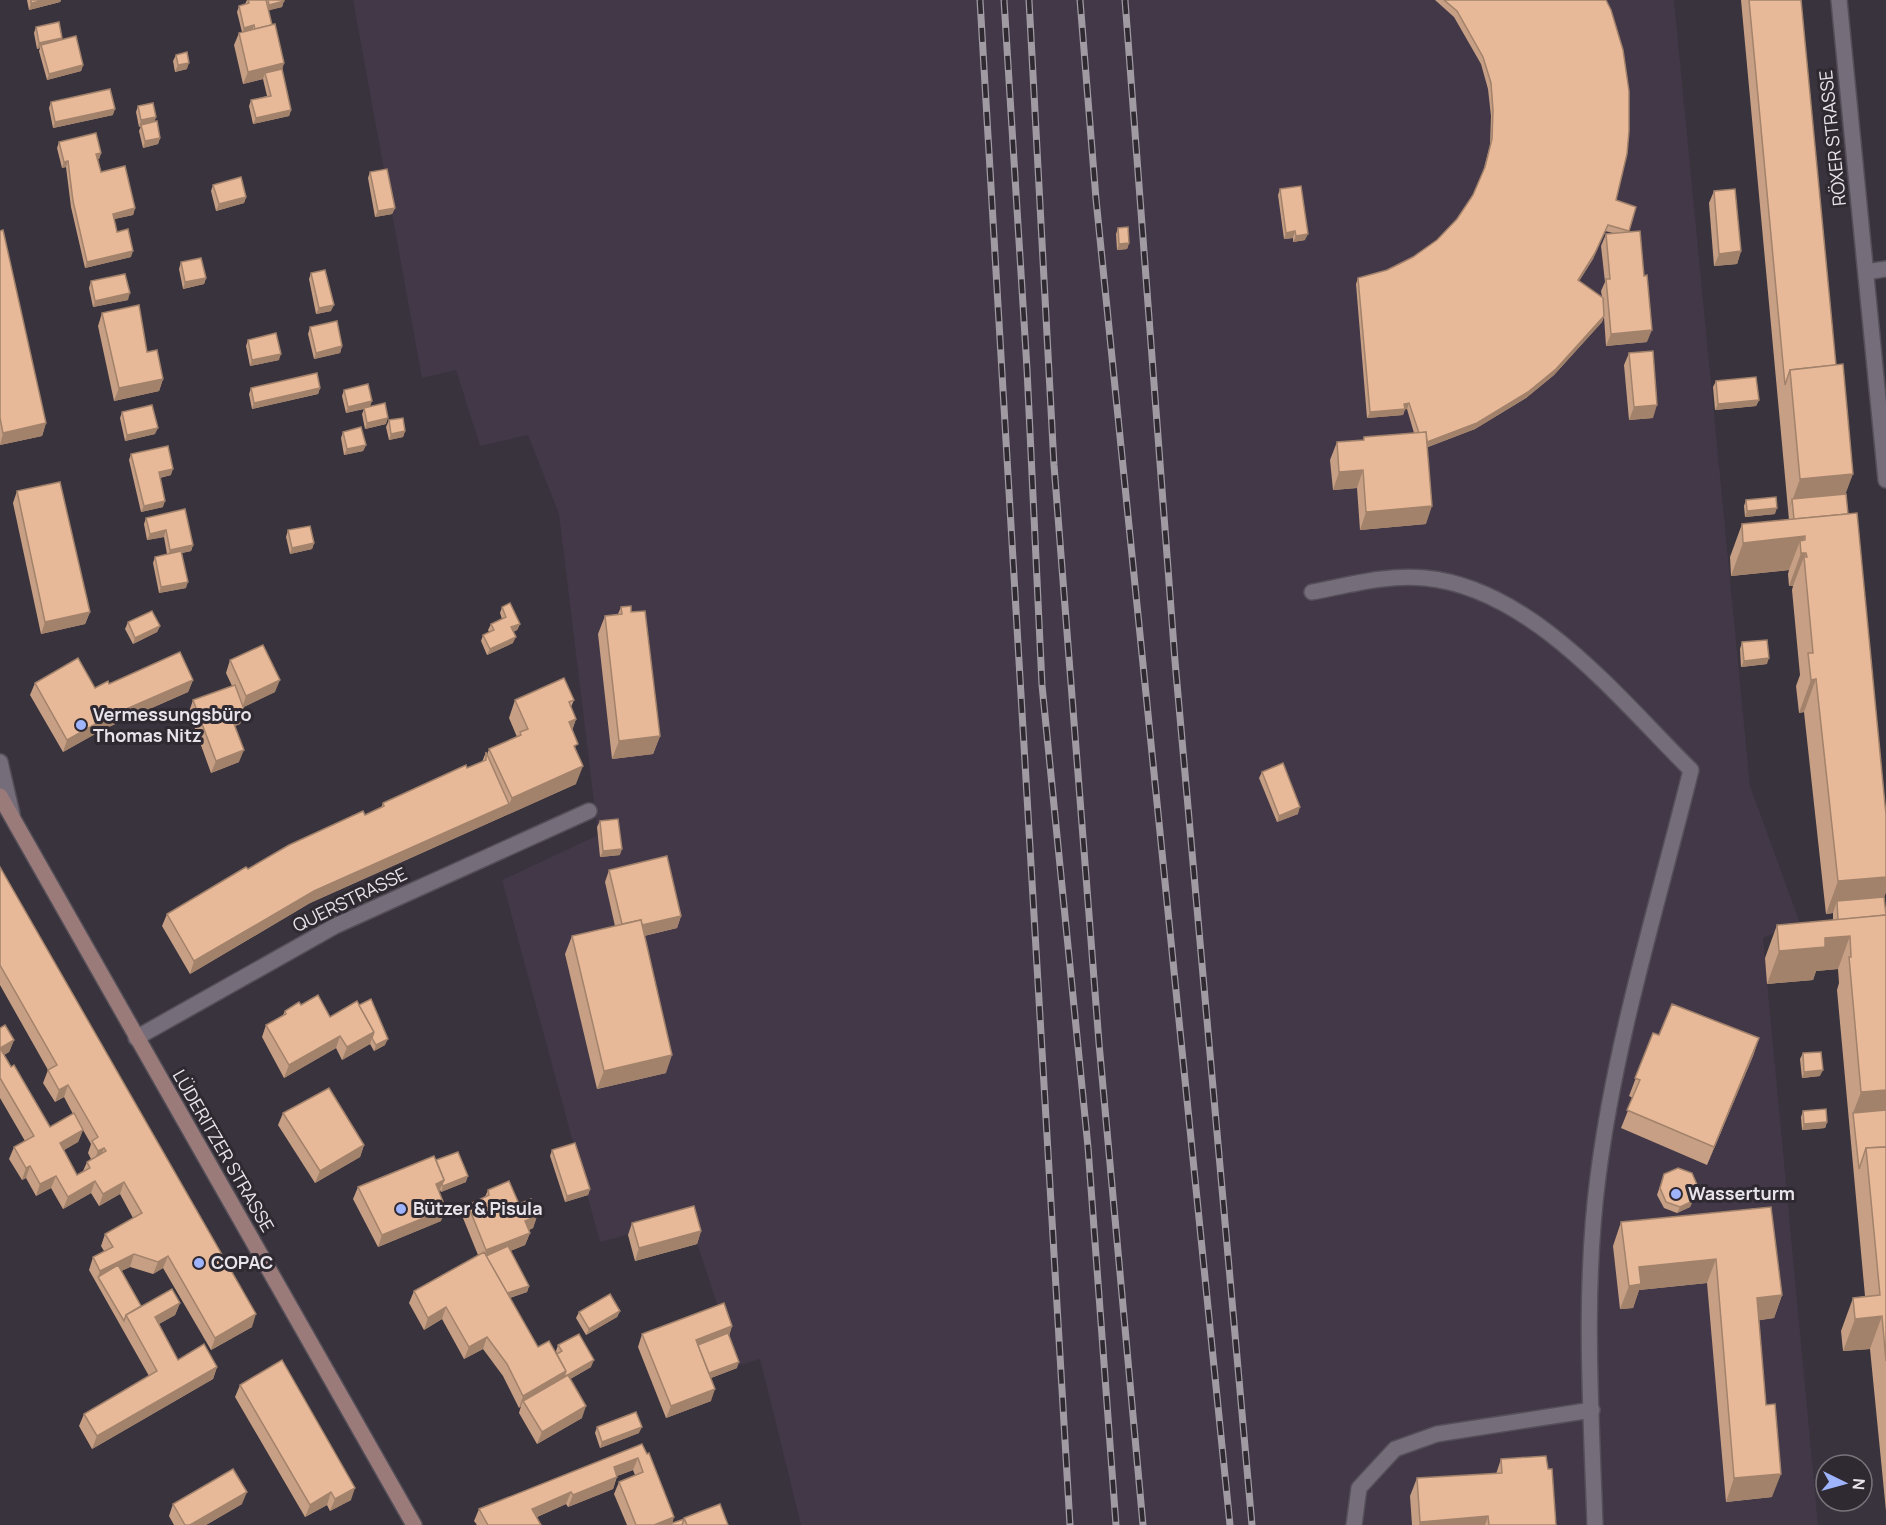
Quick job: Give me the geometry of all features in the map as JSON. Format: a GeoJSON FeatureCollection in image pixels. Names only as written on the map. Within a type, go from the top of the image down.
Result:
{"type":"FeatureCollection","features":[{"type":"Feature","properties":{"kind":"main road","name":"LÜDERITZER STRASSE"},"geometry":{"type":"LineString","coordinates":[[0,796],[414,1525]]}},
{"type":"Feature","properties":{"kind":"street","name":"RÖXER STRASSE"},"geometry":{"type":"LineString","coordinates":[[1839,0],[1886,480]]}},
{"type":"Feature","properties":{"kind":"street"},"geometry":{"type":"LineString","coordinates":[[1866,272],[1886,269]]}},
{"type":"Feature","properties":{"kind":"street"},"geometry":{"type":"LineString","coordinates":[[1312,592],[1392,578],[1426,578],[1473,589],[1513,607],[1558,639],[1690,770],[1613,1084],[1598,1177],[1589,1281],[1595,1525]]}},
{"type":"Feature","properties":{"kind":"street"},"geometry":{"type":"LineString","coordinates":[[0,762],[13,820]]}},
{"type":"Feature","properties":{"kind":"street","name":"QUERSTRASSE"},"geometry":{"type":"LineString","coordinates":[[136,1038],[335,926],[589,811]]}},
{"type":"Feature","properties":{"kind":"street"},"geometry":{"type":"LineString","coordinates":[[1354,1525],[1359,1488],[1395,1449],[1437,1434],[1592,1410]]}},
{"type":"Feature","properties":{"kind":"shaded area"},"geometry":{"type":"Polygon","coordinates":[[[353,0],[1674,0],[1750,786],[1800,923],[1763,938],[1814,1482],[1814,1513],[1817,1513],[1818,1525],[801,1525],[760,1359],[737,1366],[689,1218],[600,1242],[502,880],[598,835],[559,514],[528,435],[480,446],[456,370],[422,378],[353,0]]]}},
{"type":"Feature","properties":{"kind":"building"},"geometry":{"type":"Polygon","coordinates":[[[248,0],[266,0],[272,25],[255,29],[254,25],[244,28],[239,6],[249,3],[248,0]]]}},
{"type":"Feature","properties":{"kind":"building"},"geometry":{"type":"Polygon","coordinates":[[[268,0],[284,0],[284,1],[269,5],[268,0]]]}},
{"type":"Feature","properties":{"kind":"building"},"geometry":{"type":"Polygon","coordinates":[[[1444,0],[1606,0],[1623,50],[1629,91],[1627,154],[1616,200],[1636,207],[1629,231],[1608,225],[1595,253],[1578,280],[1603,298],[1604,316],[1556,369],[1528,392],[1477,423],[1427,442],[1426,432],[1419,433],[1409,403],[1404,404],[1405,409],[1370,412],[1358,278],[1387,270],[1413,257],[1437,240],[1457,219],[1473,195],[1485,167],[1492,139],[1491,83],[1483,57],[1457,11],[1444,0]]]}},
{"type":"Feature","properties":{"kind":"building"},"geometry":{"type":"Polygon","coordinates":[[[1749,0],[1801,0],[1836,365],[1790,370],[1785,385],[1749,0]]]}},
{"type":"Feature","properties":{"kind":"building"},"geometry":{"type":"Polygon","coordinates":[[[59,22],[62,38],[39,43],[36,27],[59,22]]]}},
{"type":"Feature","properties":{"kind":"building"},"geometry":{"type":"Polygon","coordinates":[[[275,24],[284,63],[248,72],[239,33],[275,24]]]}},
{"type":"Feature","properties":{"kind":"building"},"geometry":{"type":"Polygon","coordinates":[[[76,36],[83,65],[49,74],[41,45],[76,36]]]}},
{"type":"Feature","properties":{"kind":"building"},"geometry":{"type":"Polygon","coordinates":[[[187,52],[189,63],[178,65],[176,55],[187,52]]]}},
{"type":"Feature","properties":{"kind":"building"},"geometry":{"type":"Polygon","coordinates":[[[282,69],[291,110],[256,118],[251,100],[271,96],[265,73],[282,69]]]}},
{"type":"Feature","properties":{"kind":"building"},"geometry":{"type":"Polygon","coordinates":[[[110,89],[115,109],[55,122],[51,102],[110,89]]]}},
{"type":"Feature","properties":{"kind":"building"},"geometry":{"type":"Polygon","coordinates":[[[153,103],[156,117],[141,120],[138,106],[153,103]]]}},
{"type":"Feature","properties":{"kind":"building"},"geometry":{"type":"Polygon","coordinates":[[[157,121],[160,138],[145,141],[141,125],[157,121]]]}},
{"type":"Feature","properties":{"kind":"building"},"geometry":{"type":"Polygon","coordinates":[[[96,133],[101,153],[96,154],[101,172],[125,166],[135,208],[113,214],[117,232],[128,229],[133,251],[87,262],[73,201],[68,161],[64,162],[59,142],[96,133]]]}},
{"type":"Feature","properties":{"kind":"building"},"geometry":{"type":"Polygon","coordinates":[[[387,169],[395,208],[378,211],[370,172],[387,169]]]}},
{"type":"Feature","properties":{"kind":"building"},"geometry":{"type":"Polygon","coordinates":[[[241,177],[246,197],[219,204],[213,185],[241,177]]]}},
{"type":"Feature","properties":{"kind":"building"},"geometry":{"type":"Polygon","coordinates":[[[1301,186],[1308,234],[1296,236],[1295,231],[1286,233],[1280,189],[1301,186]]]}},
{"type":"Feature","properties":{"kind":"building"},"geometry":{"type":"Polygon","coordinates":[[[1735,189],[1741,251],[1719,254],[1714,191],[1735,189]]]}},
{"type":"Feature","properties":{"kind":"building"},"geometry":{"type":"Polygon","coordinates":[[[1128,227],[1129,243],[1119,244],[1118,228],[1128,227]]]}},
{"type":"Feature","properties":{"kind":"building"},"geometry":{"type":"Polygon","coordinates":[[[3,230],[46,423],[3,433],[0,418],[0,231],[3,230]]]}},
{"type":"Feature","properties":{"kind":"building"},"geometry":{"type":"Polygon","coordinates":[[[1640,231],[1652,330],[1611,334],[1606,279],[1610,279],[1606,234],[1640,231]]]}},
{"type":"Feature","properties":{"kind":"building"},"geometry":{"type":"Polygon","coordinates":[[[201,258],[206,278],[185,282],[181,262],[201,258]]]}},
{"type":"Feature","properties":{"kind":"building"},"geometry":{"type":"Polygon","coordinates":[[[325,270],[334,305],[319,308],[311,273],[325,270]]]}},
{"type":"Feature","properties":{"kind":"building"},"geometry":{"type":"Polygon","coordinates":[[[125,274],[130,293],[95,301],[91,281],[125,274]]]}},
{"type":"Feature","properties":{"kind":"building"},"geometry":{"type":"Polygon","coordinates":[[[139,305],[147,352],[157,350],[163,379],[119,388],[102,313],[139,305]]]}},
{"type":"Feature","properties":{"kind":"building"},"geometry":{"type":"Polygon","coordinates":[[[337,321],[342,346],[316,353],[310,327],[337,321]]]}},
{"type":"Feature","properties":{"kind":"building"},"geometry":{"type":"Polygon","coordinates":[[[276,333],[281,354],[252,360],[248,340],[276,333]]]}},
{"type":"Feature","properties":{"kind":"building"},"geometry":{"type":"Polygon","coordinates":[[[1653,351],[1657,405],[1634,407],[1629,353],[1653,351]]]}},
{"type":"Feature","properties":{"kind":"building"},"geometry":{"type":"Polygon","coordinates":[[[1843,364],[1853,474],[1800,479],[1790,370],[1843,364]]]}},
{"type":"Feature","properties":{"kind":"building"},"geometry":{"type":"Polygon","coordinates":[[[317,373],[320,388],[254,403],[251,388],[317,373]]]}},
{"type":"Feature","properties":{"kind":"building"},"geometry":{"type":"Polygon","coordinates":[[[1756,377],[1759,400],[1718,404],[1716,381],[1756,377]]]}},
{"type":"Feature","properties":{"kind":"building"},"geometry":{"type":"Polygon","coordinates":[[[368,384],[372,401],[348,407],[344,390],[368,384]]]}},
{"type":"Feature","properties":{"kind":"building"},"geometry":{"type":"Polygon","coordinates":[[[385,403],[388,418],[367,423],[364,408],[385,403]]]}},
{"type":"Feature","properties":{"kind":"building"},"geometry":{"type":"Polygon","coordinates":[[[152,405],[158,428],[127,435],[122,412],[152,405]]]}},
{"type":"Feature","properties":{"kind":"building"},"geometry":{"type":"Polygon","coordinates":[[[403,418],[405,431],[391,434],[389,420],[403,418]]]}},
{"type":"Feature","properties":{"kind":"building"},"geometry":{"type":"Polygon","coordinates":[[[361,427],[366,445],[347,449],[343,432],[361,427]]]}},
{"type":"Feature","properties":{"kind":"building"},"geometry":{"type":"Polygon","coordinates":[[[1426,432],[1432,506],[1366,512],[1363,470],[1339,472],[1337,442],[1364,440],[1364,437],[1426,432]]]}},
{"type":"Feature","properties":{"kind":"building"},"geometry":{"type":"Polygon","coordinates":[[[168,446],[173,469],[159,472],[165,501],[144,506],[131,454],[168,446]]]}},
{"type":"Feature","properties":{"kind":"building"},"geometry":{"type":"Polygon","coordinates":[[[60,482],[90,612],[45,622],[17,491],[60,482]]]}},
{"type":"Feature","properties":{"kind":"building"},"geometry":{"type":"Polygon","coordinates":[[[1846,494],[1848,514],[1794,519],[1792,499],[1846,494]]]}},
{"type":"Feature","properties":{"kind":"building"},"geometry":{"type":"Polygon","coordinates":[[[1776,497],[1777,508],[1747,511],[1746,500],[1776,497]]]}},
{"type":"Feature","properties":{"kind":"building"},"geometry":{"type":"Polygon","coordinates":[[[185,509],[193,545],[170,550],[166,530],[150,534],[146,518],[185,509]]]}},
{"type":"Feature","properties":{"kind":"building"},"geometry":{"type":"Polygon","coordinates":[[[1857,513],[1886,815],[1886,877],[1838,881],[1816,679],[1811,680],[1808,653],[1813,653],[1804,557],[1807,557],[1806,553],[1801,553],[1800,541],[1805,540],[1805,536],[1743,543],[1742,524],[1857,513]]]}},
{"type":"Feature","properties":{"kind":"building"},"geometry":{"type":"Polygon","coordinates":[[[310,526],[314,543],[292,548],[288,530],[310,526]]]}},
{"type":"Feature","properties":{"kind":"building"},"geometry":{"type":"Polygon","coordinates":[[[181,551],[188,582],[161,587],[155,557],[181,551]]]}},
{"type":"Feature","properties":{"kind":"building"},"geometry":{"type":"Polygon","coordinates":[[[510,603],[520,624],[511,627],[516,637],[490,649],[483,635],[494,630],[491,624],[506,617],[502,607],[510,603]]]}},
{"type":"Feature","properties":{"kind":"building"},"geometry":{"type":"Polygon","coordinates":[[[631,606],[631,612],[645,611],[660,736],[619,741],[605,616],[622,614],[621,607],[631,606]]]}},
{"type":"Feature","properties":{"kind":"building"},"geometry":{"type":"Polygon","coordinates":[[[152,611],[160,626],[135,638],[128,622],[152,611]]]}},
{"type":"Feature","properties":{"kind":"building"},"geometry":{"type":"Polygon","coordinates":[[[1767,640],[1769,658],[1744,661],[1742,642],[1767,640]]]}},
{"type":"Feature","properties":{"kind":"building"},"geometry":{"type":"Polygon","coordinates":[[[263,645],[280,680],[246,696],[230,660],[263,645]]]}},
{"type":"Feature","properties":{"kind":"building"},"geometry":{"type":"Polygon","coordinates":[[[180,652],[193,680],[108,717],[67,740],[35,683],[78,658],[95,688],[180,652]]]}},
{"type":"Feature","properties":{"kind":"building"},"geometry":{"type":"Polygon","coordinates":[[[564,678],[574,700],[569,702],[576,719],[569,722],[578,744],[574,746],[583,766],[512,798],[489,749],[521,735],[520,732],[528,729],[515,700],[564,678]]]}},
{"type":"Feature","properties":{"kind":"building"},"geometry":{"type":"Polygon","coordinates":[[[235,685],[245,712],[231,716],[244,750],[216,761],[193,700],[235,685]]]}},
{"type":"Feature","properties":{"kind":"building"},"geometry":{"type":"Polygon","coordinates":[[[486,752],[509,804],[314,891],[194,961],[167,914],[246,867],[248,869],[289,845],[363,811],[365,815],[384,806],[383,803],[466,765],[467,768],[486,760],[486,752]]]}},
{"type":"Feature","properties":{"kind":"building"},"geometry":{"type":"Polygon","coordinates":[[[1283,763],[1300,807],[1279,816],[1262,772],[1283,763]]]}},
{"type":"Feature","properties":{"kind":"building"},"geometry":{"type":"Polygon","coordinates":[[[618,819],[622,849],[603,851],[600,821],[618,819]]]}},
{"type":"Feature","properties":{"kind":"building"},"geometry":{"type":"Polygon","coordinates":[[[667,856],[681,916],[642,925],[641,920],[622,924],[609,870],[667,856]]]}},
{"type":"Feature","properties":{"kind":"building"},"geometry":{"type":"Polygon","coordinates":[[[0,867],[256,1314],[215,1338],[168,1256],[158,1262],[134,1254],[100,1271],[93,1257],[113,1247],[105,1234],[142,1213],[124,1182],[103,1194],[95,1181],[68,1197],[56,1176],[40,1184],[30,1166],[26,1168],[14,1147],[34,1136],[0,1078],[0,1048],[11,1067],[14,1065],[50,1127],[74,1113],[83,1130],[60,1143],[77,1175],[90,1168],[87,1162],[106,1151],[104,1148],[98,1151],[92,1141],[98,1137],[68,1085],[59,1090],[48,1070],[57,1065],[0,965],[0,867]]]}},
{"type":"Feature","properties":{"kind":"building"},"geometry":{"type":"Polygon","coordinates":[[[1884,897],[1886,915],[1838,920],[1837,901],[1884,897]]]}},
{"type":"Feature","properties":{"kind":"building"},"geometry":{"type":"Polygon","coordinates":[[[1886,915],[1886,1090],[1861,1092],[1849,957],[1851,957],[1850,936],[1825,938],[1825,947],[1779,951],[1777,925],[1886,915]]]}},
{"type":"Feature","properties":{"kind":"building"},"geometry":{"type":"Polygon","coordinates":[[[641,920],[672,1055],[604,1071],[572,936],[641,920]]]}},
{"type":"Feature","properties":{"kind":"building"},"geometry":{"type":"Polygon","coordinates":[[[318,995],[330,1017],[357,1001],[374,1032],[347,1047],[340,1036],[289,1065],[266,1025],[286,1014],[285,1011],[299,1002],[301,1005],[318,995]]]}},
{"type":"Feature","properties":{"kind":"building"},"geometry":{"type":"Polygon","coordinates":[[[371,999],[388,1039],[376,1045],[372,1038],[374,1032],[359,1005],[371,999]]]}},
{"type":"Feature","properties":{"kind":"building"},"geometry":{"type":"Polygon","coordinates":[[[1672,1004],[1759,1038],[1714,1147],[1627,1110],[1640,1080],[1635,1078],[1653,1033],[1659,1035],[1672,1004]]]}},
{"type":"Feature","properties":{"kind":"building"},"geometry":{"type":"Polygon","coordinates":[[[5,1025],[14,1040],[0,1048],[0,1028],[5,1025]]]}},
{"type":"Feature","properties":{"kind":"building"},"geometry":{"type":"Polygon","coordinates":[[[1821,1052],[1823,1070],[1804,1072],[1803,1053],[1821,1052]]]}},
{"type":"Feature","properties":{"kind":"building"},"geometry":{"type":"Polygon","coordinates":[[[329,1088],[364,1145],[320,1171],[283,1113],[329,1088]]]}},
{"type":"Feature","properties":{"kind":"building"},"geometry":{"type":"Polygon","coordinates":[[[1826,1109],[1827,1122],[1804,1124],[1803,1111],[1826,1109]]]}},
{"type":"Feature","properties":{"kind":"building"},"geometry":{"type":"Polygon","coordinates":[[[1886,1110],[1886,1147],[1866,1148],[1859,1169],[1853,1113],[1886,1110]]]}},
{"type":"Feature","properties":{"kind":"building"},"geometry":{"type":"Polygon","coordinates":[[[575,1143],[590,1189],[567,1196],[552,1150],[575,1143]]]}},
{"type":"Feature","properties":{"kind":"building"},"geometry":{"type":"Polygon","coordinates":[[[1886,1147],[1886,1361],[1882,1316],[1855,1319],[1853,1298],[1880,1295],[1866,1148],[1886,1147]]]}},
{"type":"Feature","properties":{"kind":"building"},"geometry":{"type":"Polygon","coordinates":[[[458,1152],[468,1176],[443,1186],[444,1180],[436,1160],[458,1152]]]}},
{"type":"Feature","properties":{"kind":"building"},"geometry":{"type":"Polygon","coordinates":[[[434,1156],[444,1180],[436,1184],[446,1209],[382,1235],[358,1187],[434,1156]]]}},
{"type":"Feature","properties":{"kind":"building","name":"Wasserturm"},"geometry":{"type":"Polygon","coordinates":[[[1678,1168],[1692,1173],[1698,1187],[1693,1201],[1680,1207],[1666,1202],[1660,1188],[1664,1174],[1678,1168]]]}},
{"type":"Feature","properties":{"kind":"building"},"geometry":{"type":"Polygon","coordinates":[[[509,1181],[519,1204],[531,1199],[537,1216],[525,1221],[530,1233],[486,1250],[468,1205],[489,1195],[488,1190],[509,1181]]]}},
{"type":"Feature","properties":{"kind":"building"},"geometry":{"type":"Polygon","coordinates":[[[694,1206],[701,1231],[639,1248],[632,1223],[694,1206]]]}},
{"type":"Feature","properties":{"kind":"building"},"geometry":{"type":"Polygon","coordinates":[[[1771,1207],[1782,1295],[1757,1298],[1766,1405],[1775,1404],[1781,1474],[1734,1478],[1716,1259],[1639,1267],[1641,1284],[1629,1286],[1621,1222],[1771,1207]]]}},
{"type":"Feature","properties":{"kind":"building"},"geometry":{"type":"Polygon","coordinates":[[[508,1246],[529,1286],[507,1293],[486,1256],[508,1246]]]}},
{"type":"Feature","properties":{"kind":"building"},"geometry":{"type":"Polygon","coordinates":[[[484,1252],[538,1347],[549,1341],[566,1371],[523,1396],[507,1364],[487,1337],[469,1347],[446,1307],[428,1318],[414,1291],[484,1252]]]}},
{"type":"Feature","properties":{"kind":"building"},"geometry":{"type":"Polygon","coordinates":[[[118,1265],[141,1306],[126,1315],[124,1321],[98,1277],[118,1265]]]}},
{"type":"Feature","properties":{"kind":"building"},"geometry":{"type":"Polygon","coordinates":[[[172,1289],[180,1303],[155,1317],[178,1360],[204,1344],[217,1367],[97,1436],[84,1414],[157,1371],[126,1315],[172,1289]]]}},
{"type":"Feature","properties":{"kind":"building"},"geometry":{"type":"Polygon","coordinates":[[[610,1294],[620,1311],[589,1329],[579,1312],[610,1294]]]}},
{"type":"Feature","properties":{"kind":"building"},"geometry":{"type":"Polygon","coordinates":[[[724,1303],[732,1326],[696,1340],[715,1389],[671,1406],[642,1334],[724,1303]]]}},
{"type":"Feature","properties":{"kind":"building"},"geometry":{"type":"Polygon","coordinates":[[[728,1333],[739,1362],[709,1373],[698,1345],[728,1333]]]}},
{"type":"Feature","properties":{"kind":"building"},"geometry":{"type":"Polygon","coordinates":[[[579,1334],[594,1360],[564,1377],[566,1371],[557,1354],[562,1351],[558,1345],[579,1334]]]}},
{"type":"Feature","properties":{"kind":"building"},"geometry":{"type":"Polygon","coordinates":[[[282,1360],[355,1488],[335,1499],[331,1492],[310,1505],[240,1385],[282,1360]]]}},
{"type":"Feature","properties":{"kind":"building"},"geometry":{"type":"Polygon","coordinates":[[[568,1375],[586,1406],[542,1432],[523,1401],[568,1375]]]}},
{"type":"Feature","properties":{"kind":"building"},"geometry":{"type":"Polygon","coordinates":[[[636,1412],[642,1427],[602,1442],[597,1427],[636,1412]]]}},
{"type":"Feature","properties":{"kind":"building"},"geometry":{"type":"Polygon","coordinates":[[[642,1444],[647,1454],[649,1453],[674,1517],[654,1525],[636,1525],[619,1482],[643,1472],[638,1458],[614,1467],[617,1477],[573,1495],[571,1492],[532,1509],[541,1525],[488,1525],[479,1509],[642,1444]]]}},
{"type":"Feature","properties":{"kind":"building"},"geometry":{"type":"Polygon","coordinates":[[[1546,1456],[1548,1469],[1552,1469],[1556,1525],[1489,1525],[1488,1516],[1420,1522],[1417,1478],[1502,1473],[1501,1459],[1546,1456]]]}},
{"type":"Feature","properties":{"kind":"building"},"geometry":{"type":"Polygon","coordinates":[[[233,1469],[247,1492],[190,1525],[185,1525],[173,1504],[233,1469]]]}},
{"type":"Feature","properties":{"kind":"building"},"geometry":{"type":"Polygon","coordinates":[[[720,1504],[728,1525],[687,1525],[684,1518],[720,1504]]]}},
{"type":"Feature","properties":{"kind":"building"},"geometry":{"type":"Polygon","coordinates":[[[684,1519],[682,1525],[667,1525],[684,1519]]]}},
{"type":"Feature","properties":{"kind":"railway"},"geometry":{"type":"LineString","coordinates":[[980,0],[1070,1525]]}},
{"type":"Feature","properties":{"kind":"railway"},"geometry":{"type":"LineString","coordinates":[[1004,0],[1027,369],[1042,685],[1088,1147],[1116,1525]]}},
{"type":"Feature","properties":{"kind":"railway"},"geometry":{"type":"LineString","coordinates":[[1029,0],[1054,465],[1099,1043],[1143,1525]]}},
{"type":"Feature","properties":{"kind":"railway"},"geometry":{"type":"LineString","coordinates":[[1080,0],[1096,199],[1230,1525]]}},
{"type":"Feature","properties":{"kind":"railway"},"geometry":{"type":"LineString","coordinates":[[1125,0],[1175,661],[1252,1525]]}},
{"type":"Feature","properties":{"kind":"place","name":"Vermessungsbüro Thomas Nitz"},"geometry":{"type":"Point","coordinates":[81,725]}},
{"type":"Feature","properties":{"kind":"place","name":"Wasserturm"},"geometry":{"type":"Point","coordinates":[1676,1194]}},
{"type":"Feature","properties":{"kind":"place","name":"Bützer & Pisula"},"geometry":{"type":"Point","coordinates":[401,1209]}},
{"type":"Feature","properties":{"kind":"place","name":"COPAC"},"geometry":{"type":"Point","coordinates":[199,1263]}}]}
